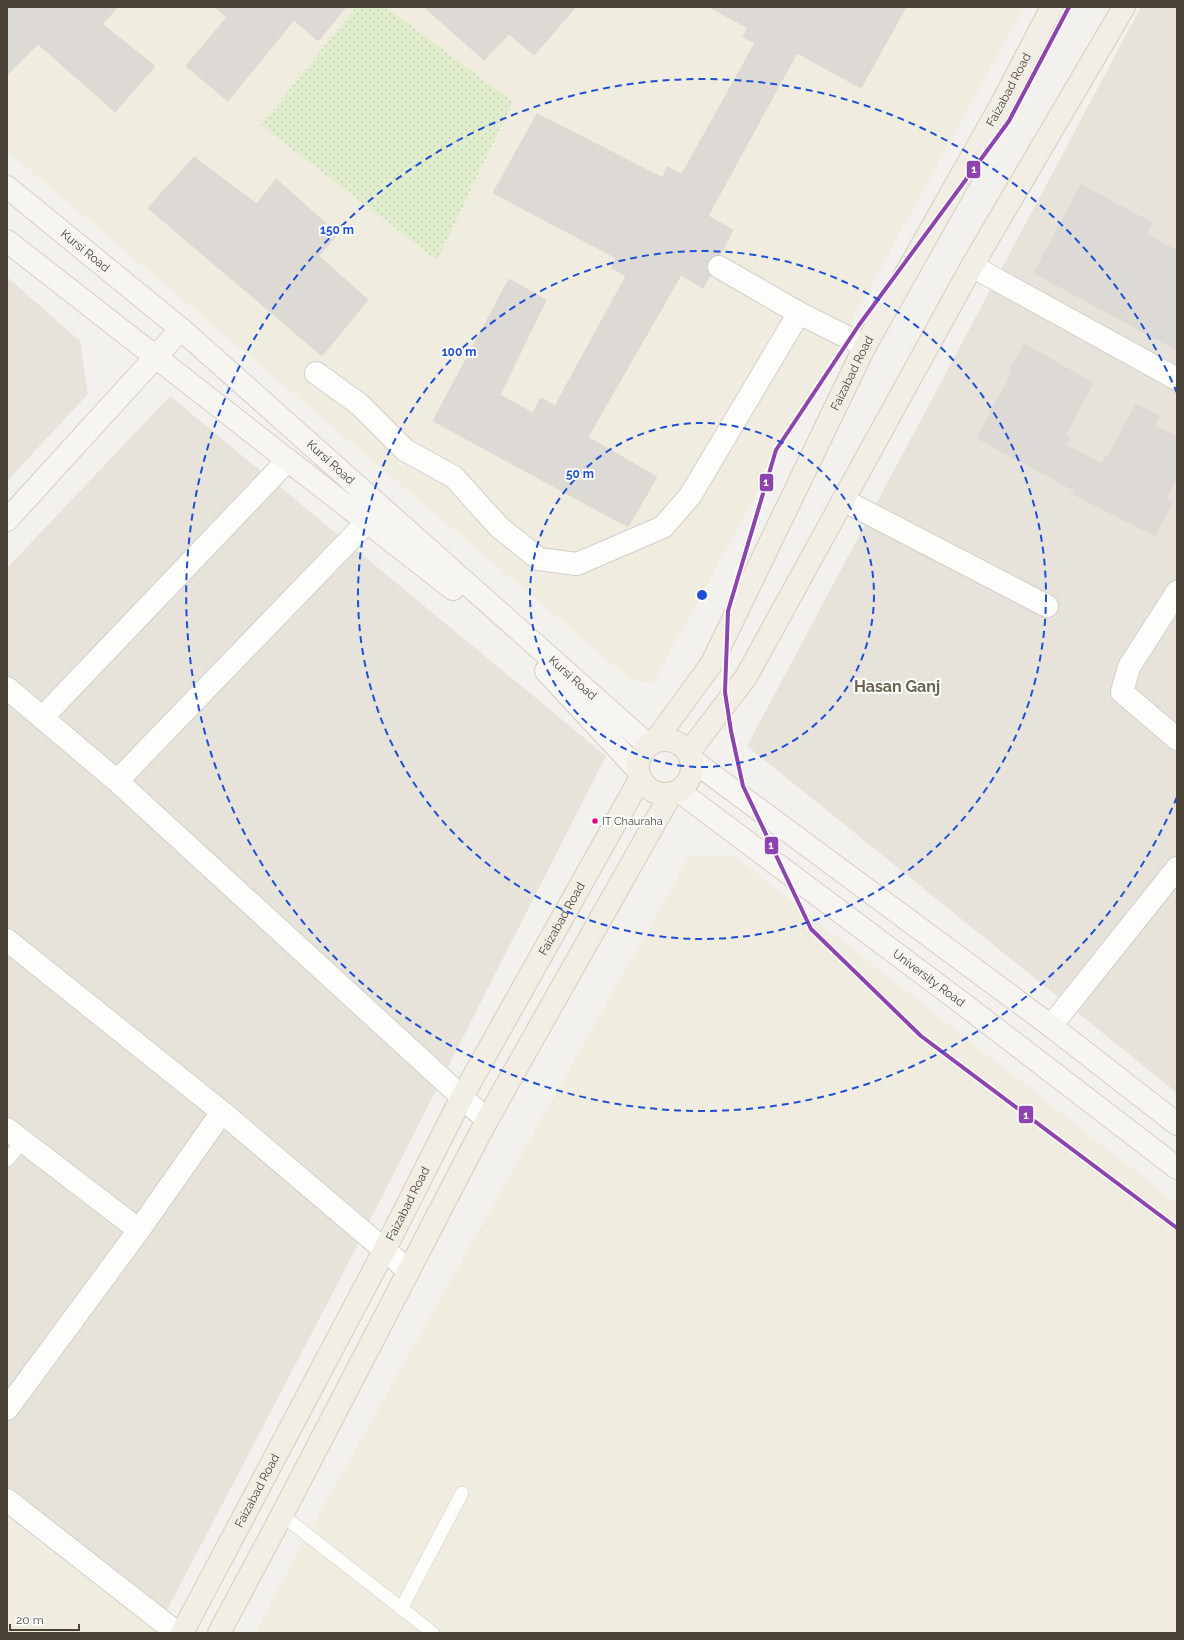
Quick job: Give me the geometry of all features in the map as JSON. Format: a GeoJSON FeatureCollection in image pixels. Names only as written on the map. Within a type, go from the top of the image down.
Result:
{"type":"FeatureCollection","features":[{"type":"Feature","properties":{"kind":"main road","name":"Faizabad Road"},"geometry":{"type":"LineString","coordinates":[[652,742],[712,663],[866,346],[1001,105],[1052,7]]}},
{"type":"Feature","properties":{"kind":"main road"},"geometry":{"type":"LineString","coordinates":[[219,1633],[282,1515],[487,1120],[675,792],[690,778],[693,769],[690,756],[746,677],[972,266],[1124,7]]}},
{"type":"Feature","properties":{"kind":"main road","name":"Kursi Road"},"geometry":{"type":"LineString","coordinates":[[7,186],[181,329],[652,742]]}},
{"type":"Feature","properties":{"kind":"main road","name":"Kursi Road"},"geometry":{"type":"LineString","coordinates":[[7,241],[519,641],[639,774]]}},
{"type":"Feature","properties":{"kind":"main road"},"geometry":{"type":"LineString","coordinates":[[7,520],[181,329]]}},
{"type":"Feature","properties":{"kind":"main road"},"geometry":{"type":"LineString","coordinates":[[675,792],[662,794],[653,792],[639,774],[638,760],[652,742],[666,739],[675,741],[690,756],[1050,1026],[1177,1124]]}},
{"type":"Feature","properties":{"kind":"main road","name":"Faizabad Road"},"geometry":{"type":"LineString","coordinates":[[182,1633],[384,1251],[462,1097],[639,774]]}},
{"type":"Feature","properties":{"kind":"main road","name":"University Road"},"geometry":{"type":"LineString","coordinates":[[675,792],[973,1011],[1177,1168]]}},
{"type":"Feature","properties":{"kind":"street"},"geometry":{"type":"LineString","coordinates":[[972,266],[1177,379]]}},
{"type":"Feature","properties":{"kind":"street"},"geometry":{"type":"LineString","coordinates":[[719,267],[799,313],[866,346]]}},
{"type":"Feature","properties":{"kind":"street"},"geometry":{"type":"LineString","coordinates":[[316,373],[359,404],[405,450],[454,477],[499,527],[539,559],[577,564],[662,527],[690,496],[799,313]]}},
{"type":"Feature","properties":{"kind":"street"},"geometry":{"type":"LineString","coordinates":[[42,718],[288,460]]}},
{"type":"Feature","properties":{"kind":"street"},"geometry":{"type":"LineString","coordinates":[[843,500],[1047,606]]}},
{"type":"Feature","properties":{"kind":"street"},"geometry":{"type":"LineString","coordinates":[[117,781],[367,522]]}},
{"type":"Feature","properties":{"kind":"street"},"geometry":{"type":"LineString","coordinates":[[1177,592],[1129,667],[1122,692],[1177,739]]}},
{"type":"Feature","properties":{"kind":"street"},"geometry":{"type":"LineString","coordinates":[[7,688],[117,781],[487,1120]]}},
{"type":"Feature","properties":{"kind":"street"},"geometry":{"type":"LineString","coordinates":[[1050,1026],[1177,868]]}},
{"type":"Feature","properties":{"kind":"street"},"geometry":{"type":"LineString","coordinates":[[7,940],[222,1112],[408,1270]]}},
{"type":"Feature","properties":{"kind":"street"},"geometry":{"type":"LineString","coordinates":[[7,1409],[139,1230],[222,1112]]}},
{"type":"Feature","properties":{"kind":"street"},"geometry":{"type":"LineString","coordinates":[[15,1135],[139,1230]]}},
{"type":"Feature","properties":{"kind":"street"},"geometry":{"type":"LineString","coordinates":[[7,1500],[177,1633]]}},
{"type":"Feature","properties":{"kind":"lane"},"geometry":{"type":"LineString","coordinates":[[7,1160],[15,1135]]}},
{"type":"Feature","properties":{"kind":"lane"},"geometry":{"type":"LineString","coordinates":[[401,1609],[462,1493]]}},
{"type":"Feature","properties":{"kind":"lane"},"geometry":{"type":"LineString","coordinates":[[282,1515],[433,1633]]}},
{"type":"Feature","properties":{"kind":"shaded area"},"geometry":{"type":"Polygon","coordinates":[[[7,7],[1024,7],[653,683],[630,679],[7,151],[7,7]]]}},
{"type":"Feature","properties":{"kind":"shaded area"},"geometry":{"type":"Polygon","coordinates":[[[1141,7],[1177,7],[1177,1093],[747,746],[1141,7]]]}},
{"type":"Feature","properties":{"kind":"shaded area"},"geometry":{"type":"Polygon","coordinates":[[[7,277],[80,341],[88,394],[7,481],[7,277]]]}},
{"type":"Feature","properties":{"kind":"shaded area"},"geometry":{"type":"Polygon","coordinates":[[[170,396],[606,756],[337,1285],[155,1633],[7,1633],[7,568],[170,396]]]}},
{"type":"Feature","properties":{"kind":"shaded area"},"geometry":{"type":"Polygon","coordinates":[[[690,855],[736,857],[1177,1204],[1177,1633],[256,1633],[295,1557],[690,855]]]}},
{"type":"Feature","properties":{"kind":"shaded area"},"geometry":{"type":"Polygon","coordinates":[[[7,1510],[165,1633],[7,1633],[7,1510]]]}},
{"type":"Feature","properties":{"kind":"green space"},"geometry":{"type":"Polygon","coordinates":[[[356,7],[386,7],[513,102],[437,260],[261,125],[356,7]]]}},
{"type":"Feature","properties":{"kind":"building"},"geometry":{"type":"Polygon","coordinates":[[[7,7],[118,7],[102,24],[155,66],[115,112],[38,44],[7,75],[7,7]]]}},
{"type":"Feature","properties":{"kind":"building"},"geometry":{"type":"Polygon","coordinates":[[[215,7],[346,7],[318,41],[294,20],[228,101],[186,66],[227,17],[215,7]]]}},
{"type":"Feature","properties":{"kind":"building"},"geometry":{"type":"Polygon","coordinates":[[[424,7],[576,7],[534,55],[509,34],[484,60],[424,7]]]}},
{"type":"Feature","properties":{"kind":"building"},"geometry":{"type":"Polygon","coordinates":[[[709,7],[906,7],[861,88],[797,53],[708,216],[733,230],[720,255],[713,256],[708,261],[707,267],[710,275],[703,288],[681,275],[588,437],[657,477],[628,527],[433,421],[509,279],[546,300],[500,395],[533,413],[541,398],[555,406],[626,276],[611,268],[616,258],[493,193],[537,114],[663,178],[667,167],[682,174],[755,43],[743,37],[748,28],[709,7]]]}},
{"type":"Feature","properties":{"kind":"building"},"geometry":{"type":"Polygon","coordinates":[[[194,157],[257,204],[276,179],[338,234],[319,256],[368,300],[322,356],[148,208],[194,157]]]}},
{"type":"Feature","properties":{"kind":"building"},"geometry":{"type":"Polygon","coordinates":[[[1081,185],[1152,223],[1146,234],[1177,251],[1177,350],[1034,273],[1081,185]]]}},
{"type":"Feature","properties":{"kind":"building"},"geometry":{"type":"Polygon","coordinates":[[[1024,344],[1093,383],[1065,435],[1069,438],[1065,445],[1102,464],[1106,456],[1108,457],[1136,404],[1159,416],[1155,426],[1177,437],[1177,477],[1166,499],[1172,503],[1155,536],[1073,494],[1075,491],[977,438],[1012,373],[1009,372],[1024,344]]]}},
{"type":"Feature","properties":{"kind":"transit line","name":"1"},"geometry":{"type":"LineString","coordinates":[[1069,7],[1009,121],[859,325],[776,450],[728,611],[725,692],[731,731],[743,786],[811,929],[921,1036],[1177,1228]]}},
{"type":"Feature","properties":{"kind":"place","name":"IT Chauraha"},"geometry":{"type":"Point","coordinates":[595,821]}},
{"type":"Feature","properties":{"kind":"district","name":"Hasan Ganj"},"geometry":{"type":"Point","coordinates":[897,686]}}]}
